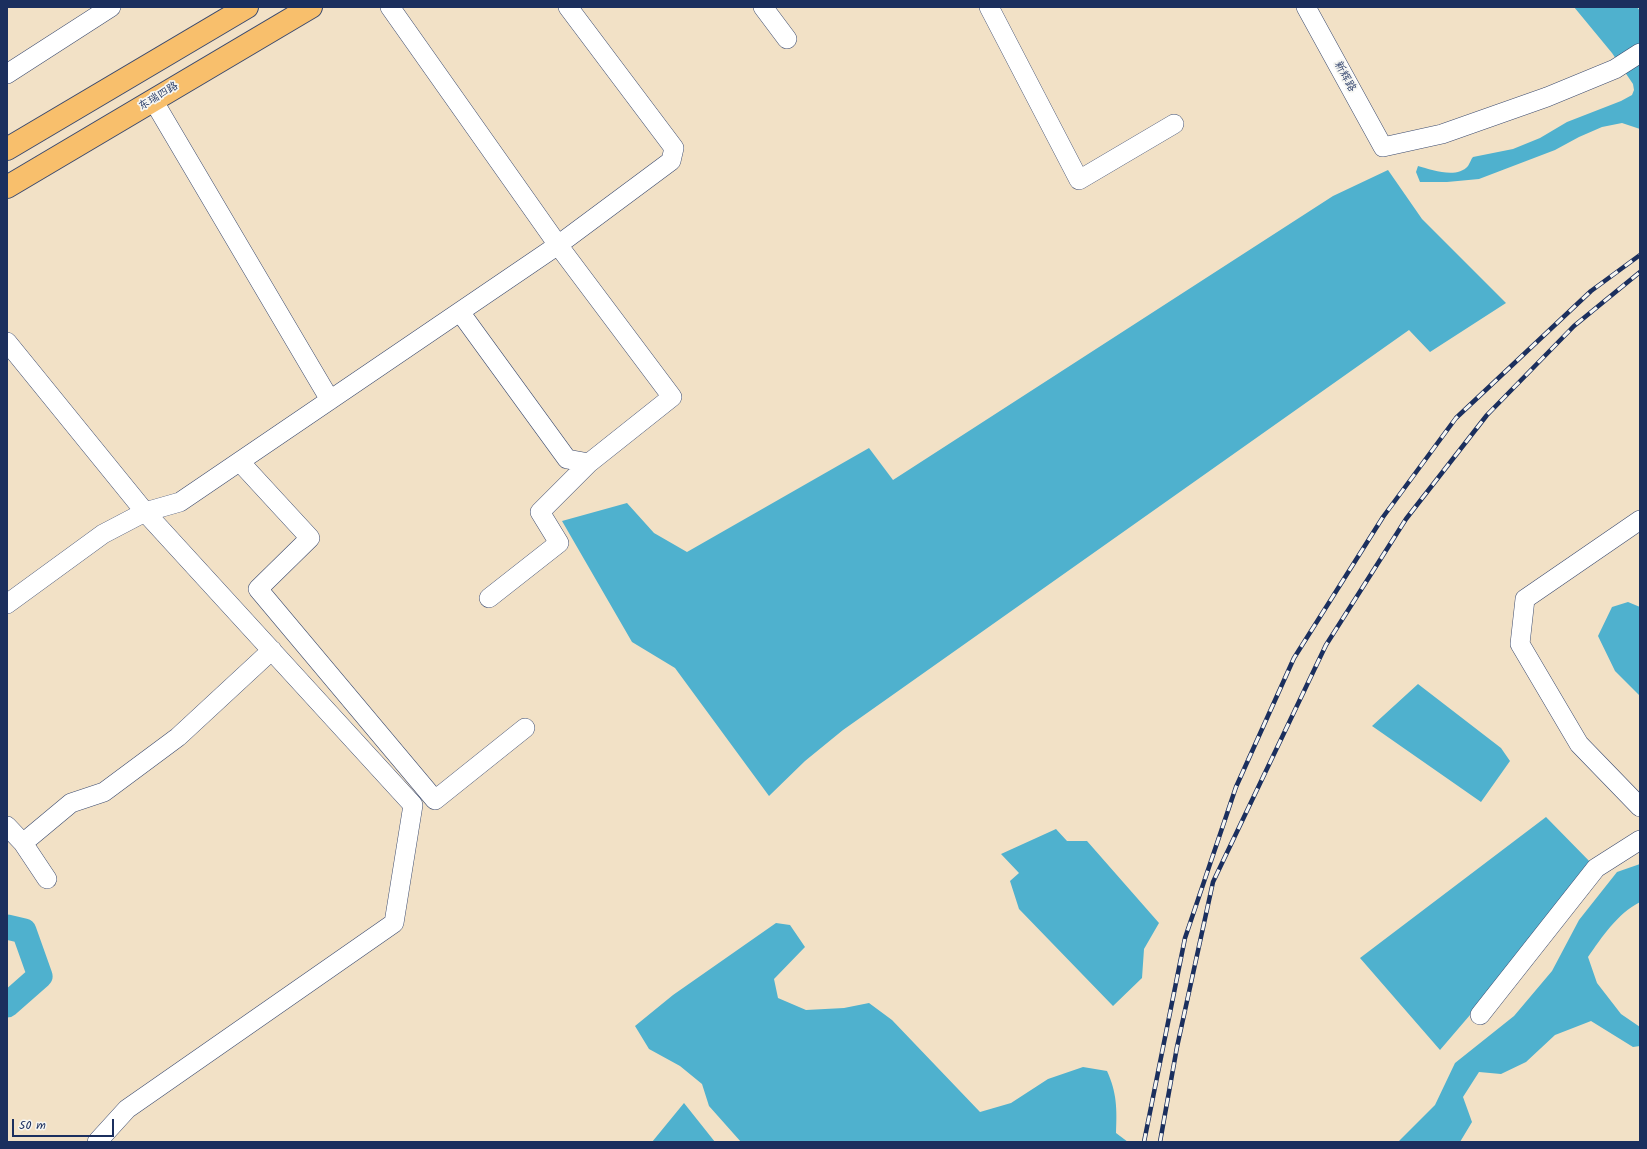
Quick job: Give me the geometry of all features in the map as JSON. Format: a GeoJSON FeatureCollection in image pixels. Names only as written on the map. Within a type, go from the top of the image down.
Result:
{"type":"FeatureCollection","features":[{"type":"Feature","properties":{"kind":"main road"},"geometry":{"type":"LineString","coordinates":[[7,148],[247,7]]}},
{"type":"Feature","properties":{"kind":"main road","name":"东瑞四路"},"geometry":{"type":"LineString","coordinates":[[7,187],[311,7]]}},
{"type":"Feature","properties":{"kind":"street"},"geometry":{"type":"LineString","coordinates":[[7,74],[111,7]]}},
{"type":"Feature","properties":{"kind":"street"},"geometry":{"type":"LineString","coordinates":[[390,7],[558,245],[672,397],[589,463],[540,512],[559,544],[489,598]]}},
{"type":"Feature","properties":{"kind":"street"},"geometry":{"type":"LineString","coordinates":[[7,604],[103,534],[145,512],[180,502],[240,462],[558,245],[671,161],[674,148],[568,7]]}},
{"type":"Feature","properties":{"kind":"street"},"geometry":{"type":"LineString","coordinates":[[763,7],[787,39]]}},
{"type":"Feature","properties":{"kind":"street"},"geometry":{"type":"LineString","coordinates":[[989,7],[1079,180],[1174,124]]}},
{"type":"Feature","properties":{"kind":"street","name":"新辉路"},"geometry":{"type":"LineString","coordinates":[[1306,7],[1383,147],[1442,134],[1547,97],[1615,69],[1640,53]]}},
{"type":"Feature","properties":{"kind":"street"},"geometry":{"type":"LineString","coordinates":[[153,100],[330,400]]}},
{"type":"Feature","properties":{"kind":"street"},"geometry":{"type":"LineString","coordinates":[[460,312],[567,458],[589,463]]}},
{"type":"Feature","properties":{"kind":"street"},"geometry":{"type":"LineString","coordinates":[[7,342],[145,512],[414,805],[394,923],[127,1109],[97,1142]]}},
{"type":"Feature","properties":{"kind":"street"},"geometry":{"type":"LineString","coordinates":[[240,462],[310,538],[258,589],[435,800],[525,728]]}},
{"type":"Feature","properties":{"kind":"street"},"geometry":{"type":"LineString","coordinates":[[1640,520],[1525,599],[1520,644],[1579,744],[1640,806]]}},
{"type":"Feature","properties":{"kind":"street"},"geometry":{"type":"LineString","coordinates":[[23,844],[71,803],[104,792],[178,737],[272,650]]}},
{"type":"Feature","properties":{"kind":"street"},"geometry":{"type":"LineString","coordinates":[[7,826],[23,844],[47,879]]}},
{"type":"Feature","properties":{"kind":"street"},"geometry":{"type":"LineString","coordinates":[[1480,1015],[1596,868],[1640,840]]}},
{"type":"Feature","properties":{"kind":"water"},"geometry":{"type":"Polygon","coordinates":[[[1574,7],[1637,7],[1640,11],[1640,129],[1622,123],[1602,127],[1555,150],[1479,179],[1447,182],[1420,182],[1416,172],[1418,166],[1430,170],[1451,173],[1458,172],[1468,166],[1473,157],[1513,149],[1540,138],[1567,122],[1621,101],[1632,95],[1634,90],[1633,84],[1612,53],[1574,7]]]}},
{"type":"Feature","properties":{"kind":"water"},"geometry":{"type":"Polygon","coordinates":[[[1388,170],[1422,219],[1506,303],[1430,352],[1409,330],[843,730],[805,761],[769,796],[675,668],[632,642],[562,521],[627,503],[654,533],[687,552],[869,448],[893,480],[1333,196],[1388,170]]]}},
{"type":"Feature","properties":{"kind":"water"},"geometry":{"type":"Polygon","coordinates":[[[1628,602],[1640,607],[1640,696],[1615,671],[1598,636],[1612,607],[1628,602]]]}},
{"type":"Feature","properties":{"kind":"water"},"geometry":{"type":"Polygon","coordinates":[[[1418,684],[1501,748],[1510,761],[1481,802],[1372,726],[1418,684]]]}},
{"type":"Feature","properties":{"kind":"water"},"geometry":{"type":"Polygon","coordinates":[[[1546,817],[1596,868],[1440,1050],[1360,958],[1546,817]]]}},
{"type":"Feature","properties":{"kind":"water"},"geometry":{"type":"Polygon","coordinates":[[[1056,829],[1067,841],[1087,841],[1159,923],[1144,949],[1142,978],[1113,1006],[1019,909],[1010,881],[1019,873],[1001,854],[1056,829]]]}},
{"type":"Feature","properties":{"kind":"water"},"geometry":{"type":"Polygon","coordinates":[[[1640,864],[1640,902],[1617,919],[1588,957],[1597,983],[1621,1014],[1640,1027],[1640,1046],[1633,1047],[1591,1021],[1555,1035],[1526,1062],[1501,1074],[1479,1072],[1463,1097],[1472,1122],[1460,1142],[1398,1142],[1435,1105],[1455,1063],[1514,1016],[1552,971],[1579,920],[1617,872],[1640,864]]]}},
{"type":"Feature","properties":{"kind":"water"},"geometry":{"type":"Polygon","coordinates":[[[776,923],[790,925],[805,947],[774,979],[778,998],[806,1010],[844,1008],[869,1003],[892,1020],[980,1112],[1011,1103],[1048,1079],[1083,1067],[1107,1071],[1116,1101],[1116,1133],[1128,1142],[741,1142],[709,1106],[702,1084],[680,1066],[649,1049],[635,1026],[673,995],[776,923]]]}},
{"type":"Feature","properties":{"kind":"water"},"geometry":{"type":"Polygon","coordinates":[[[684,1103],[715,1142],[652,1142],[684,1103]]]}},
{"type":"Feature","properties":{"kind":"waterway"},"geometry":{"type":"LineString","coordinates":[[7,927],[24,931],[40,976],[7,1005]]}},
{"type":"Feature","properties":{"kind":"railway"},"geometry":{"type":"LineString","coordinates":[[1144,1142],[1185,938],[1236,787],[1294,658],[1383,517],[1456,418],[1591,291],[1640,255]]}},
{"type":"Feature","properties":{"kind":"railway"},"geometry":{"type":"LineString","coordinates":[[1160,1142],[1177,1047],[1213,882],[1326,645],[1406,519],[1487,415],[1574,326],[1640,272]]}}]}
